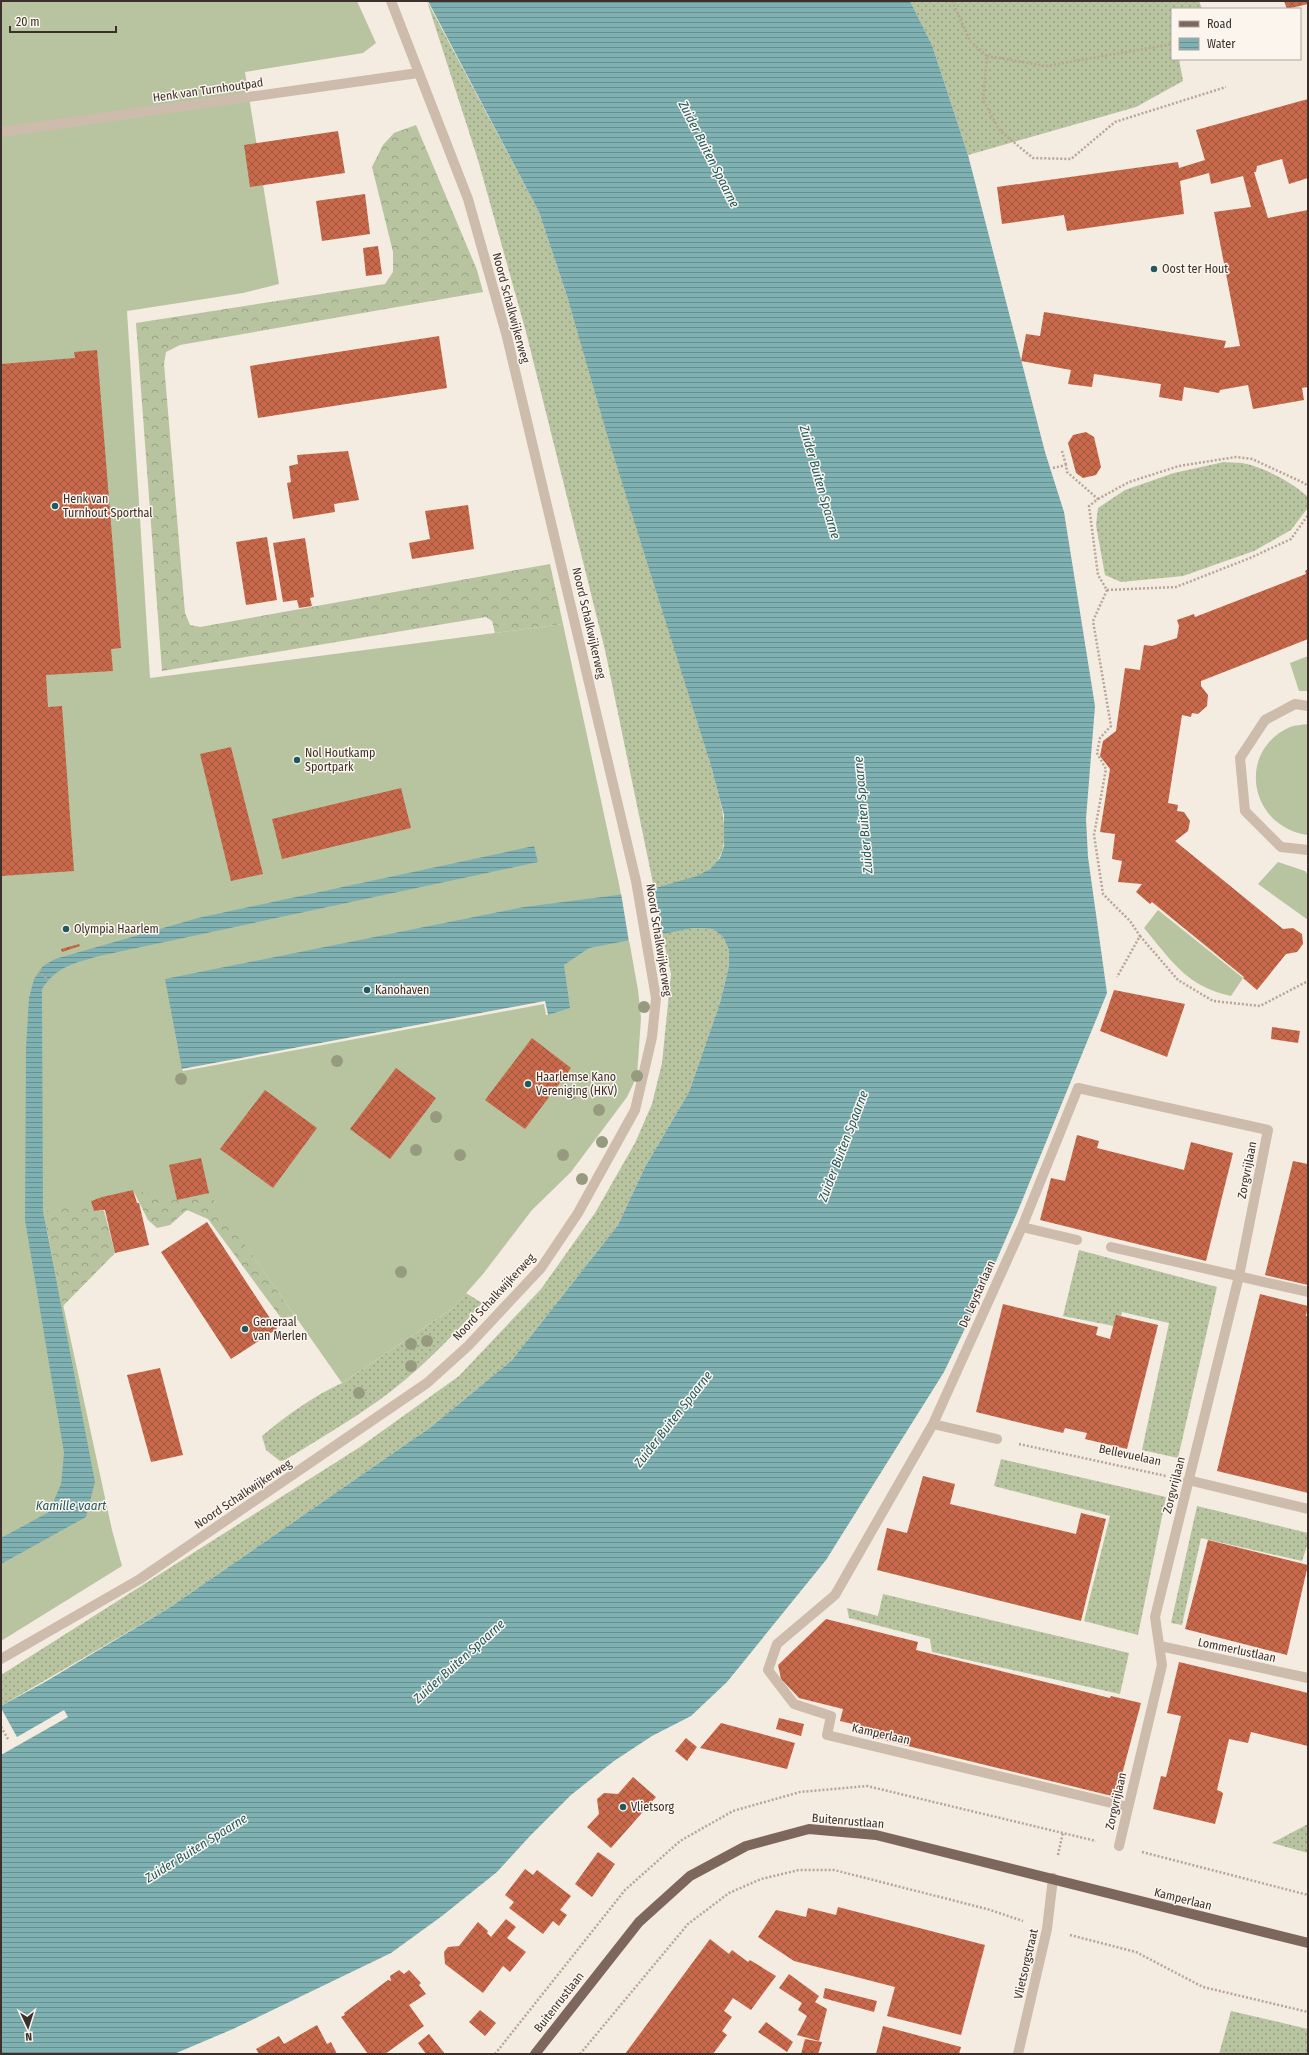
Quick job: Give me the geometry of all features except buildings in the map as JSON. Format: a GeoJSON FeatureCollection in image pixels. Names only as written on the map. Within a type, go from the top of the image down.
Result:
{"type":"FeatureCollection","features":[{"type":"Feature","properties":{"kind":"main road","name":"Buitenrustlaan"},"geometry":{"type":"LineString","coordinates":[[535,2054],[639,1922],[690,1876],[746,1846],[809,1830],[876,1835],[1053,1878]]}},
{"type":"Feature","properties":{"kind":"main road","name":"Kamperlaan"},"geometry":{"type":"LineString","coordinates":[[1053,1878],[1308,1943]]}},
{"type":"Feature","properties":{"kind":"street","name":"Noord Schalkwijkerweg"},"geometry":{"type":"LineString","coordinates":[[1,1659],[140,1579],[410,1396],[468,1346],[541,1268],[578,1212],[636,1110],[652,1037],[656,998],[636,881],[507,337],[468,199],[391,1]]}},
{"type":"Feature","properties":{"kind":"street","name":"Henk van Turnhoutpad"},"geometry":{"type":"LineString","coordinates":[[1,132],[418,73]]}},
{"type":"Feature","properties":{"kind":"street"},"geometry":{"type":"LineString","coordinates":[[1308,706],[1295,704],[1265,720],[1240,758],[1245,812],[1281,847],[1308,850]]}},
{"type":"Feature","properties":{"kind":"street","name":"De Leystarlaan"},"geometry":{"type":"LineString","coordinates":[[933,1424],[1022,1227],[1078,1088],[1268,1130]]}},
{"type":"Feature","properties":{"kind":"street","name":"Zorgvrijlaan"},"geometry":{"type":"LineString","coordinates":[[1119,1846],[1162,1665],[1155,1616],[1239,1276],[1268,1130]]}},
{"type":"Feature","properties":{"kind":"street"},"geometry":{"type":"LineString","coordinates":[[1022,1227],[1077,1240]]}},
{"type":"Feature","properties":{"kind":"street"},"geometry":{"type":"LineString","coordinates":[[1111,1248],[1308,1292]]}},
{"type":"Feature","properties":{"kind":"street"},"geometry":{"type":"LineString","coordinates":[[933,1424],[997,1439]]}},
{"type":"Feature","properties":{"kind":"street","name":"Kamperlaan"},"geometry":{"type":"LineString","coordinates":[[933,1424],[835,1594],[777,1644],[768,1670],[794,1704],[832,1716],[827,1735],[1128,1807]]}},
{"type":"Feature","properties":{"kind":"street"},"geometry":{"type":"LineString","coordinates":[[1188,1480],[1308,1509]]}},
{"type":"Feature","properties":{"kind":"street","name":"Lommerlustlaan"},"geometry":{"type":"LineString","coordinates":[[1160,1646],[1308,1678]]}},
{"type":"Feature","properties":{"kind":"street","name":"Vlietsorgstraat"},"geometry":{"type":"LineString","coordinates":[[1018,2054],[1047,1929],[1053,1878]]}},
{"type":"Feature","properties":{"kind":"path"},"geometry":{"type":"LineString","coordinates":[[952,1],[970,41],[987,56],[1046,66],[1171,44]]}},
{"type":"Feature","properties":{"kind":"path"},"geometry":{"type":"LineString","coordinates":[[987,56],[983,100],[1000,131],[1032,158],[1071,159],[1115,122],[1226,87]]}},
{"type":"Feature","properties":{"kind":"path"},"geometry":{"type":"LineString","coordinates":[[1062,452],[1067,472],[1098,499]]}},
{"type":"Feature","properties":{"kind":"path"},"geometry":{"type":"LineString","coordinates":[[1107,590],[1098,575],[1090,524],[1089,506],[1098,499],[1129,482],[1179,466],[1236,457],[1252,459],[1308,486]]}},
{"type":"Feature","properties":{"kind":"path"},"geometry":{"type":"LineString","coordinates":[[1053,468],[1066,465]]}},
{"type":"Feature","properties":{"kind":"path"},"geometry":{"type":"LineString","coordinates":[[1107,590],[1176,587],[1250,558],[1291,539],[1308,515]]}},
{"type":"Feature","properties":{"kind":"path"},"geometry":{"type":"LineString","coordinates":[[1107,590],[1093,621],[1111,726],[1100,738],[1097,753],[1106,769],[1094,835],[1103,894],[1130,921],[1140,936],[1178,980],[1213,1001],[1260,1006],[1308,981]]}},
{"type":"Feature","properties":{"kind":"path"},"geometry":{"type":"LineString","coordinates":[[1117,977],[1140,936]]}},
{"type":"Feature","properties":{"kind":"path"},"geometry":{"type":"LineString","coordinates":[[39,971],[48,980]]}},
{"type":"Feature","properties":{"kind":"path","name":"Bellevuelaan"},"geometry":{"type":"LineString","coordinates":[[1040,1449],[1188,1480]]}},
{"type":"Feature","properties":{"kind":"path"},"geometry":{"type":"LineString","coordinates":[[1,1727],[8,1739]]}},
{"type":"Feature","properties":{"kind":"path"},"geometry":{"type":"LineString","coordinates":[[495,2054],[625,1890],[680,1841],[733,1810],[800,1792],[868,1786],[1119,1846],[1308,1894]]}},
{"type":"Feature","properties":{"kind":"path"},"geometry":{"type":"LineString","coordinates":[[580,2054],[658,1957],[688,1924],[729,1893],[761,1879],[799,1870],[834,1870],[987,1909],[1047,1929],[1136,1952],[1203,1986],[1308,2012]]}},
{"type":"Feature","properties":{"kind":"green space","name":"Nol Houtkamp Sportpark"},"geometry":{"type":"Polygon","coordinates":[[[1,1],[357,1],[376,43],[363,53],[245,72],[279,284],[243,293],[127,311],[150,678],[563,624],[619,884],[638,990],[641,1018],[637,1076],[627,1097],[571,1172],[532,1210],[483,1274],[453,1308],[342,1383],[209,1193],[177,1200],[133,1190],[43,1212],[112,1530],[122,1566],[1,1641],[1,1]]]}},
{"type":"Feature","properties":{"kind":"green space"},"geometry":{"type":"Polygon","coordinates":[[[427,1],[539,212],[567,296],[711,766],[724,820],[723,847],[718,859],[710,869],[698,876],[684,881],[654,888],[605,650],[526,332],[478,160],[427,1]]]}},
{"type":"Feature","properties":{"kind":"green space"},"geometry":{"type":"Polygon","coordinates":[[[910,1],[1199,1],[1202,8],[1171,8],[1171,60],[1179,60],[1183,81],[1136,107],[968,155],[932,45],[910,1]]]}},
{"type":"Feature","properties":{"kind":"green space"},"geometry":{"type":"Polygon","coordinates":[[[416,125],[477,270],[483,292],[180,345],[166,352],[164,364],[185,613],[190,625],[200,627],[550,564],[563,624],[495,633],[492,621],[486,617],[162,671],[136,323],[385,284],[393,272],[393,252],[372,167],[383,145],[394,133],[416,125]]]}},
{"type":"Feature","properties":{"kind":"green space"},"geometry":{"type":"Polygon","coordinates":[[[1224,462],[1244,463],[1262,469],[1288,482],[1308,497],[1307,509],[1291,530],[1254,551],[1183,576],[1121,582],[1105,575],[1096,525],[1098,508],[1125,490],[1174,473],[1224,462]]]}},
{"type":"Feature","properties":{"kind":"green space"},"geometry":{"type":"Polygon","coordinates":[[[1308,656],[1308,691],[1299,691],[1290,663],[1308,656]]]}},
{"type":"Feature","properties":{"kind":"green space"},"geometry":{"type":"Polygon","coordinates":[[[1308,724],[1308,835],[1288,829],[1273,818],[1262,804],[1257,787],[1256,770],[1262,753],[1273,738],[1290,727],[1308,724]]]}},
{"type":"Feature","properties":{"kind":"green space"},"geometry":{"type":"Polygon","coordinates":[[[1278,862],[1305,871],[1308,875],[1308,920],[1258,884],[1278,862]]]}},
{"type":"Feature","properties":{"kind":"green space"},"geometry":{"type":"Polygon","coordinates":[[[1158,910],[1243,978],[1231,996],[1216,992],[1191,979],[1181,971],[1163,951],[1144,928],[1158,910]]]}},
{"type":"Feature","properties":{"kind":"green space"},"geometry":{"type":"Polygon","coordinates":[[[694,928],[713,929],[723,937],[729,950],[729,966],[720,1003],[689,1092],[645,1167],[618,1225],[512,1360],[431,1427],[169,1608],[1,1706],[1,1675],[360,1447],[459,1376],[541,1289],[595,1213],[635,1143],[652,1104],[662,1063],[671,974],[662,933],[694,928]]]}},
{"type":"Feature","properties":{"kind":"green space"},"geometry":{"type":"Polygon","coordinates":[[[101,1178],[209,1192],[295,1316],[281,1318],[208,1219],[187,1210],[170,1225],[157,1228],[148,1220],[133,1190],[92,1200],[94,1211],[104,1211],[115,1253],[63,1306],[43,1212],[101,1178]]]}},
{"type":"Feature","properties":{"kind":"green space"},"geometry":{"type":"Polygon","coordinates":[[[1079,1250],[1217,1287],[1178,1458],[1142,1450],[1169,1323],[1122,1312],[1119,1327],[1063,1316],[1079,1250]]]}},
{"type":"Feature","properties":{"kind":"green space"},"geometry":{"type":"Polygon","coordinates":[[[466,1293],[482,1303],[433,1355],[378,1401],[285,1460],[280,1461],[266,1450],[262,1436],[281,1421],[310,1400],[342,1383],[453,1308],[466,1293]]]}},
{"type":"Feature","properties":{"kind":"green space"},"geometry":{"type":"Polygon","coordinates":[[[1001,1459],[1166,1497],[1138,1635],[1084,1621],[1110,1516],[994,1486],[1001,1459]]]}},
{"type":"Feature","properties":{"kind":"green space"},"geometry":{"type":"Polygon","coordinates":[[[1197,1506],[1308,1533],[1308,1543],[1302,1561],[1201,1538],[1182,1625],[1171,1623],[1197,1506]]]}},
{"type":"Feature","properties":{"kind":"green space"},"geometry":{"type":"Polygon","coordinates":[[[883,1594],[1129,1653],[1120,1694],[932,1652],[930,1639],[849,1618],[847,1608],[878,1616],[883,1594]]]}},
{"type":"Feature","properties":{"kind":"green space"},"geometry":{"type":"Polygon","coordinates":[[[1308,1824],[1308,1853],[1272,1843],[1308,1824]]]}},
{"type":"Feature","properties":{"kind":"green space"},"geometry":{"type":"Polygon","coordinates":[[[1231,2011],[1308,2029],[1308,2054],[1219,2054],[1231,2011]]]}},
{"type":"Feature","properties":{"kind":"water","name":"Zuider Buiten Spaarne"},"geometry":{"type":"Polygon","coordinates":[[[428,1],[910,1],[932,45],[968,155],[1045,452],[1064,512],[1095,706],[1086,819],[1088,857],[1107,993],[1017,1213],[983,1291],[944,1372],[826,1560],[727,1682],[691,1716],[652,1736],[614,1761],[571,1795],[497,1872],[442,1916],[391,1953],[233,2029],[174,2054],[1,2054],[1,1706],[45,1682],[169,1608],[431,1427],[512,1360],[618,1225],[645,1167],[689,1092],[720,1003],[729,966],[729,950],[723,937],[713,929],[694,928],[589,948],[564,965],[570,1008],[548,1015],[545,1001],[182,1069],[165,979],[524,907],[641,892],[697,876],[710,869],[720,858],[724,846],[724,815],[711,766],[609,441],[567,296],[539,212],[428,1]]]}},
{"type":"Feature","properties":{"kind":"water","name":"Kamille vaart"},"geometry":{"type":"Polygon","coordinates":[[[534,846],[538,862],[99,956],[74,963],[60,970],[42,989],[43,1211],[95,1482],[86,1517],[1,1564],[1,1538],[49,1512],[61,1484],[64,1453],[25,1220],[26,1048],[29,998],[34,979],[43,966],[55,959],[198,918],[534,846]]]}},
{"type":"Feature","properties":{"kind":"pier"},"geometry":{"type":"Polygon","coordinates":[[[654,886],[663,935],[629,942],[621,893],[654,886]]]}},
{"type":"Feature","properties":{"kind":"pier"},"geometry":{"type":"Polygon","coordinates":[[[545,1001],[548,1015],[546,1015],[544,1004],[183,1071],[182,1069],[545,1001]]]}},
{"type":"Feature","properties":{"kind":"pier"},"geometry":{"type":"Polygon","coordinates":[[[1,1708],[17,1737],[64,1710],[68,1717],[1,1755],[1,1708]]]}},
{"type":"Feature","properties":{"kind":"place","name":"Oost ter Hout"},"geometry":{"type":"Point","coordinates":[1154,269]}},
{"type":"Feature","properties":{"kind":"place","name":"Henk van Turnhout Sporthal"},"geometry":{"type":"Point","coordinates":[55,506]}},
{"type":"Feature","properties":{"kind":"place","name":"Nol Houtkamp Sportpark"},"geometry":{"type":"Point","coordinates":[297,760]}},
{"type":"Feature","properties":{"kind":"place","name":"Olympia Haarlem"},"geometry":{"type":"Point","coordinates":[66,929]}},
{"type":"Feature","properties":{"kind":"place","name":"Kanohaven"},"geometry":{"type":"Point","coordinates":[367,990]}},
{"type":"Feature","properties":{"kind":"place","name":"Haarlemse Kano Vereniging (HKV)"},"geometry":{"type":"Point","coordinates":[528,1084]}},
{"type":"Feature","properties":{"kind":"place","name":"Generaal van Merlen"},"geometry":{"type":"Point","coordinates":[245,1329]}},
{"type":"Feature","properties":{"kind":"place","name":"Vlietsorg"},"geometry":{"type":"Point","coordinates":[623,1807]}}]}
